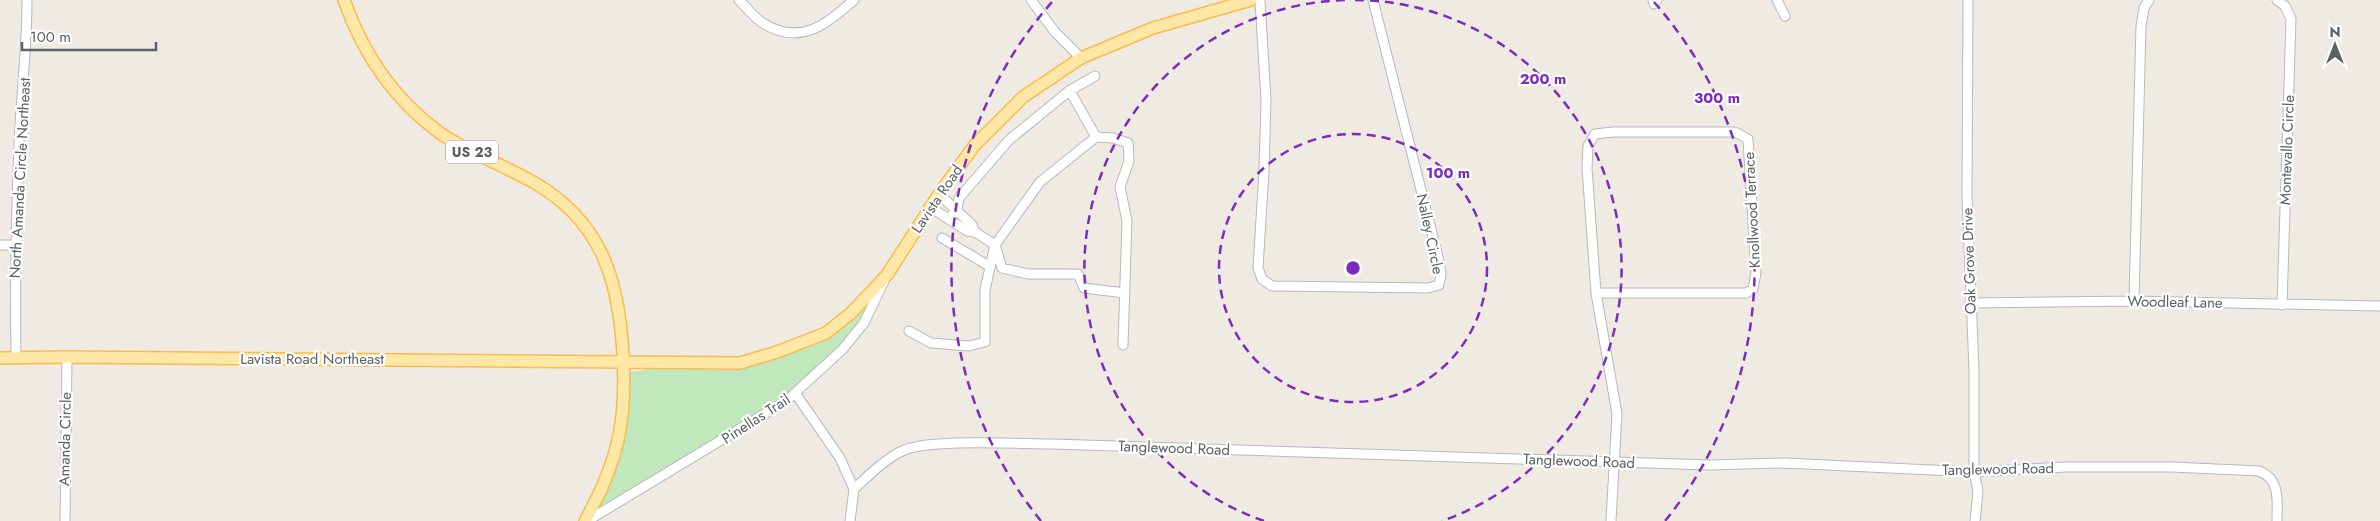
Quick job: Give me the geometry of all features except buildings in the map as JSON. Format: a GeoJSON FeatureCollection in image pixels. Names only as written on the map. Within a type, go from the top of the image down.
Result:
{"type":"FeatureCollection","features":[{"type":"Feature","properties":{"kind":"main road","name":"US 23"},"geometry":{"type":"LineString","coordinates":[[344,0],[352,24],[369,57],[386,82],[410,108],[457,144],[553,194],[568,207],[589,231],[603,253],[615,286],[620,311],[624,362],[623,409],[619,440],[606,482],[586,521]]}},
{"type":"Feature","properties":{"kind":"main road","name":"Lavista Road"},"geometry":{"type":"LineString","coordinates":[[624,362],[740,363],[778,352],[826,333],[851,313],[887,275],[930,207],[974,146],[1022,96],[1081,58],[1153,28],[1250,0]]}},
{"type":"Feature","properties":{"kind":"main road","name":"Lavista Road Northeast"},"geometry":{"type":"LineString","coordinates":[[0,358],[624,362]]}},
{"type":"Feature","properties":{"kind":"street","name":"North Amanda Circle Northeast"},"geometry":{"type":"LineString","coordinates":[[16,357],[15,244],[27,0]]}},
{"type":"Feature","properties":{"kind":"street"},"geometry":{"type":"LineString","coordinates":[[739,0],[761,22],[784,32],[803,33],[817,29],[854,0]]}},
{"type":"Feature","properties":{"kind":"street"},"geometry":{"type":"LineString","coordinates":[[1031,0],[1055,32],[1081,58]]}},
{"type":"Feature","properties":{"kind":"street","name":"Nalley Circle"},"geometry":{"type":"LineString","coordinates":[[1260,0],[1266,100],[1258,268],[1262,279],[1272,286],[1296,288],[1428,288],[1439,284],[1441,274],[1373,0]]}},
{"type":"Feature","properties":{"kind":"street"},"geometry":{"type":"LineString","coordinates":[[1653,0],[1654,4],[1657,0]]}},
{"type":"Feature","properties":{"kind":"street"},"geometry":{"type":"LineString","coordinates":[[1777,0],[1785,16]]}},
{"type":"Feature","properties":{"kind":"street","name":"Oak Grove Drive"},"geometry":{"type":"LineString","coordinates":[[1968,0],[1967,196],[1974,370],[1974,472],[1978,491],[1975,521]]}},
{"type":"Feature","properties":{"kind":"street"},"geometry":{"type":"LineString","coordinates":[[2134,301],[2141,26],[2144,8],[2149,0]]}},
{"type":"Feature","properties":{"kind":"street","name":"Montevallo Circle"},"geometry":{"type":"LineString","coordinates":[[2277,0],[2285,6],[2291,19],[2282,305]]}},
{"type":"Feature","properties":{"kind":"street"},"geometry":{"type":"LineString","coordinates":[[949,219],[956,209],[960,198],[1009,140],[1070,91],[1094,76]]}},
{"type":"Feature","properties":{"kind":"street"},"geometry":{"type":"LineString","coordinates":[[1070,91],[1096,136]]}},
{"type":"Feature","properties":{"kind":"street","name":"Knollwood Terrace"},"geometry":{"type":"LineString","coordinates":[[1596,293],[1746,293],[1753,289],[1756,273],[1748,139],[1735,132],[1595,134],[1588,146],[1587,168],[1596,293],[1617,414],[1611,521]]}},
{"type":"Feature","properties":{"kind":"street"},"geometry":{"type":"LineString","coordinates":[[909,331],[931,343],[969,346],[984,342],[985,290],[988,266],[995,245],[1040,182],[1096,136],[1113,138],[1128,143],[1129,161],[1120,187],[1127,221],[1124,345]]}},
{"type":"Feature","properties":{"kind":"street"},"geometry":{"type":"LineString","coordinates":[[939,194],[972,225],[975,232]]}},
{"type":"Feature","properties":{"kind":"street"},"geometry":{"type":"LineString","coordinates":[[930,207],[967,231],[975,232],[995,245],[1002,268],[1028,274],[1078,274],[1084,288],[1125,293]]}},
{"type":"Feature","properties":{"kind":"street"},"geometry":{"type":"LineString","coordinates":[[942,238],[988,266]]}},
{"type":"Feature","properties":{"kind":"street"},"geometry":{"type":"LineString","coordinates":[[0,245],[15,244]]}},
{"type":"Feature","properties":{"kind":"street","name":"Pinellas Trail"},"geometry":{"type":"LineString","coordinates":[[586,521],[670,473],[786,402],[842,350],[864,323],[887,275]]}},
{"type":"Feature","properties":{"kind":"street","name":"Woodleaf Lane"},"geometry":{"type":"LineString","coordinates":[[1970,304],[2134,301],[2380,306]]}},
{"type":"Feature","properties":{"kind":"street","name":"Amanda Circle"},"geometry":{"type":"LineString","coordinates":[[65,521],[67,357]]}},
{"type":"Feature","properties":{"kind":"street"},"geometry":{"type":"LineString","coordinates":[[795,393],[840,458],[854,489],[850,521]]}},
{"type":"Feature","properties":{"kind":"street","name":"Tanglewood Road"},"geometry":{"type":"LineString","coordinates":[[854,489],[878,467],[903,450],[920,445],[952,444],[1053,444],[1709,465],[1784,463],[1974,472],[2066,467],[2172,467],[2259,471],[2266,474],[2275,484],[2277,521]]}},
{"type":"Feature","properties":{"kind":"green space"},"geometry":{"type":"Polygon","coordinates":[[[887,275],[864,323],[795,393],[598,511],[621,429],[624,373],[696,362],[740,363],[826,333],[887,275]]]}}]}
